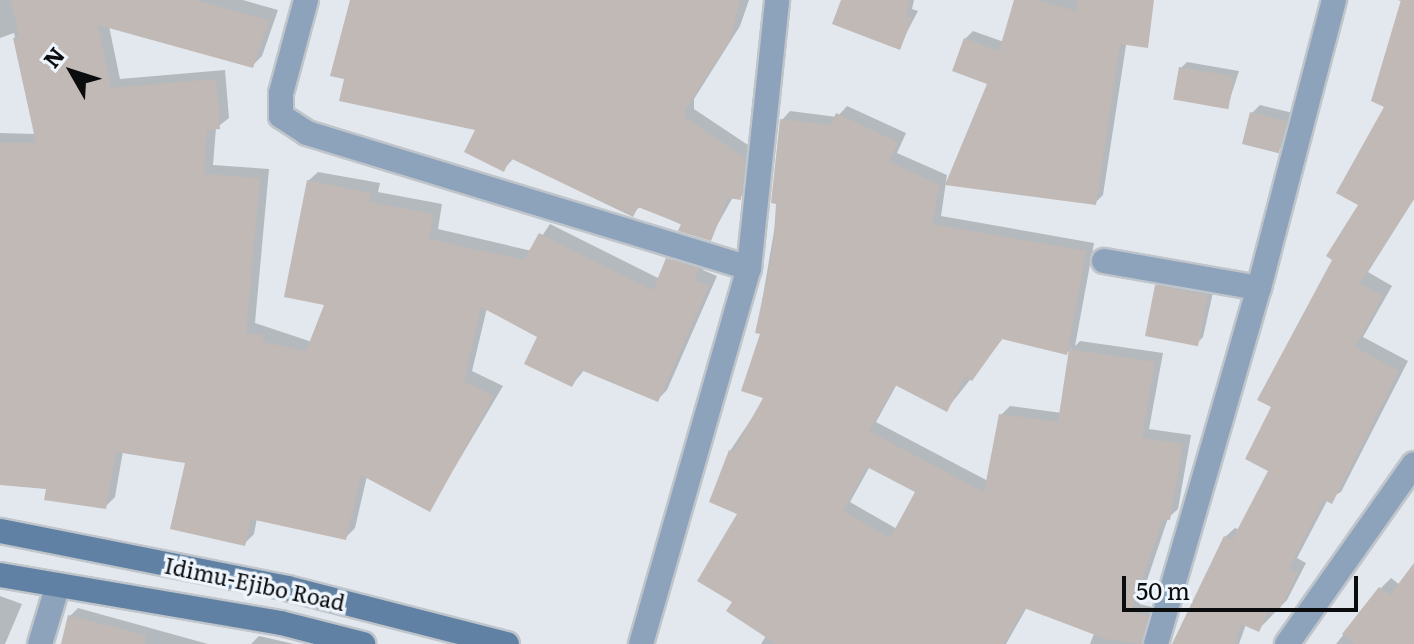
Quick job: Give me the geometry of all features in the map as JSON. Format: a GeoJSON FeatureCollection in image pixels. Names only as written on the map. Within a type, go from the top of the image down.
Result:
{"type":"FeatureCollection","features":[{"type":"Feature","properties":{"kind":"main road","name":"Idimu-Ejibo Road"},"geometry":{"type":"LineString","coordinates":[[0,531],[287,588],[507,644]]}},
{"type":"Feature","properties":{"kind":"main road","name":"Idimu-Ejibo Road"},"geometry":{"type":"LineString","coordinates":[[0,575],[57,588],[281,623],[363,644]]}},
{"type":"Feature","properties":{"kind":"street"},"geometry":{"type":"LineString","coordinates":[[306,0],[281,116],[307,133],[749,268]]}},
{"type":"Feature","properties":{"kind":"street"},"geometry":{"type":"LineString","coordinates":[[641,644],[749,268],[777,0]]}},
{"type":"Feature","properties":{"kind":"street"},"geometry":{"type":"LineString","coordinates":[[1156,644],[1259,288],[1334,0]]}},
{"type":"Feature","properties":{"kind":"street"},"geometry":{"type":"LineString","coordinates":[[1104,261],[1259,288]]}},
{"type":"Feature","properties":{"kind":"street"},"geometry":{"type":"LineString","coordinates":[[1287,644],[1414,464]]}},
{"type":"Feature","properties":{"kind":"street"},"geometry":{"type":"LineString","coordinates":[[40,644],[57,588]]}},
{"type":"Feature","properties":{"kind":"building"},"geometry":{"type":"Polygon","coordinates":[[[11,0],[194,0],[269,20],[253,68],[98,25],[111,88],[216,79],[220,129],[207,130],[204,174],[260,178],[246,333],[264,335],[263,342],[306,351],[324,305],[284,297],[307,180],[371,193],[369,202],[434,214],[429,239],[524,260],[539,233],[653,290],[666,258],[699,268],[695,280],[709,286],[658,402],[581,370],[572,387],[524,364],[537,337],[481,307],[464,381],[494,396],[430,512],[361,475],[346,540],[251,519],[245,546],[170,529],[185,463],[116,452],[106,509],[44,500],[46,489],[0,485],[0,143],[36,143],[13,38],[19,37],[11,0]]]}},
{"type":"Feature","properties":{"kind":"building"},"geometry":{"type":"Polygon","coordinates":[[[350,0],[740,0],[731,38],[685,110],[686,118],[745,158],[741,200],[728,198],[711,241],[678,231],[681,224],[638,207],[633,217],[510,158],[504,172],[464,152],[475,130],[339,101],[344,79],[330,76],[350,0]]]}},
{"type":"Feature","properties":{"kind":"building"},"geometry":{"type":"Polygon","coordinates":[[[841,0],[910,0],[905,16],[912,19],[900,50],[832,24],[841,0]]]}},
{"type":"Feature","properties":{"kind":"building"},"geometry":{"type":"Polygon","coordinates":[[[1014,0],[1036,0],[1076,11],[1077,0],[1154,0],[1148,48],[1120,44],[1096,205],[945,185],[987,84],[952,71],[964,38],[999,51],[1014,0]]]}},
{"type":"Feature","properties":{"kind":"building"},"geometry":{"type":"Polygon","coordinates":[[[1401,0],[1414,0],[1414,199],[1360,283],[1383,296],[1355,347],[1399,371],[1332,504],[1324,500],[1289,568],[1298,573],[1278,612],[1270,608],[1259,632],[1241,624],[1235,644],[1172,644],[1224,536],[1232,540],[1268,471],[1245,459],[1271,407],[1257,400],[1332,260],[1326,256],[1358,205],[1336,193],[1384,107],[1371,101],[1401,0]]]}},
{"type":"Feature","properties":{"kind":"building"},"geometry":{"type":"Polygon","coordinates":[[[1179,67],[1234,77],[1228,109],[1173,99],[1179,67]]]}},
{"type":"Feature","properties":{"kind":"building"},"geometry":{"type":"Polygon","coordinates":[[[1250,112],[1287,121],[1279,153],[1242,144],[1250,112]]]}},
{"type":"Feature","properties":{"kind":"building"},"geometry":{"type":"Polygon","coordinates":[[[836,113],[898,142],[889,162],[939,184],[933,224],[1086,251],[1067,355],[1002,339],[972,381],[965,377],[947,412],[895,385],[869,431],[984,492],[999,414],[1058,422],[1069,349],[1155,362],[1142,438],[1183,444],[1170,520],[1163,519],[1131,612],[1148,616],[1141,644],[1106,639],[1024,608],[1004,644],[776,644],[726,611],[732,602],[697,581],[737,514],[709,502],[729,450],[733,452],[763,398],[741,391],[760,334],[755,333],[773,250],[776,204],[771,203],[780,119],[831,125],[836,113]],[[867,467],[843,511],[890,538],[915,492],[867,467]]]}},
{"type":"Feature","properties":{"kind":"building"},"geometry":{"type":"Polygon","coordinates":[[[1155,285],[1208,295],[1198,346],[1145,336],[1155,285]]]}},
{"type":"Feature","properties":{"kind":"building"},"geometry":{"type":"Polygon","coordinates":[[[1414,563],[1414,644],[1355,644],[1342,634],[1379,587],[1390,595],[1414,563]]]}},
{"type":"Feature","properties":{"kind":"building"},"geometry":{"type":"Polygon","coordinates":[[[68,615],[146,635],[145,644],[61,644],[68,615]]]}}]}
